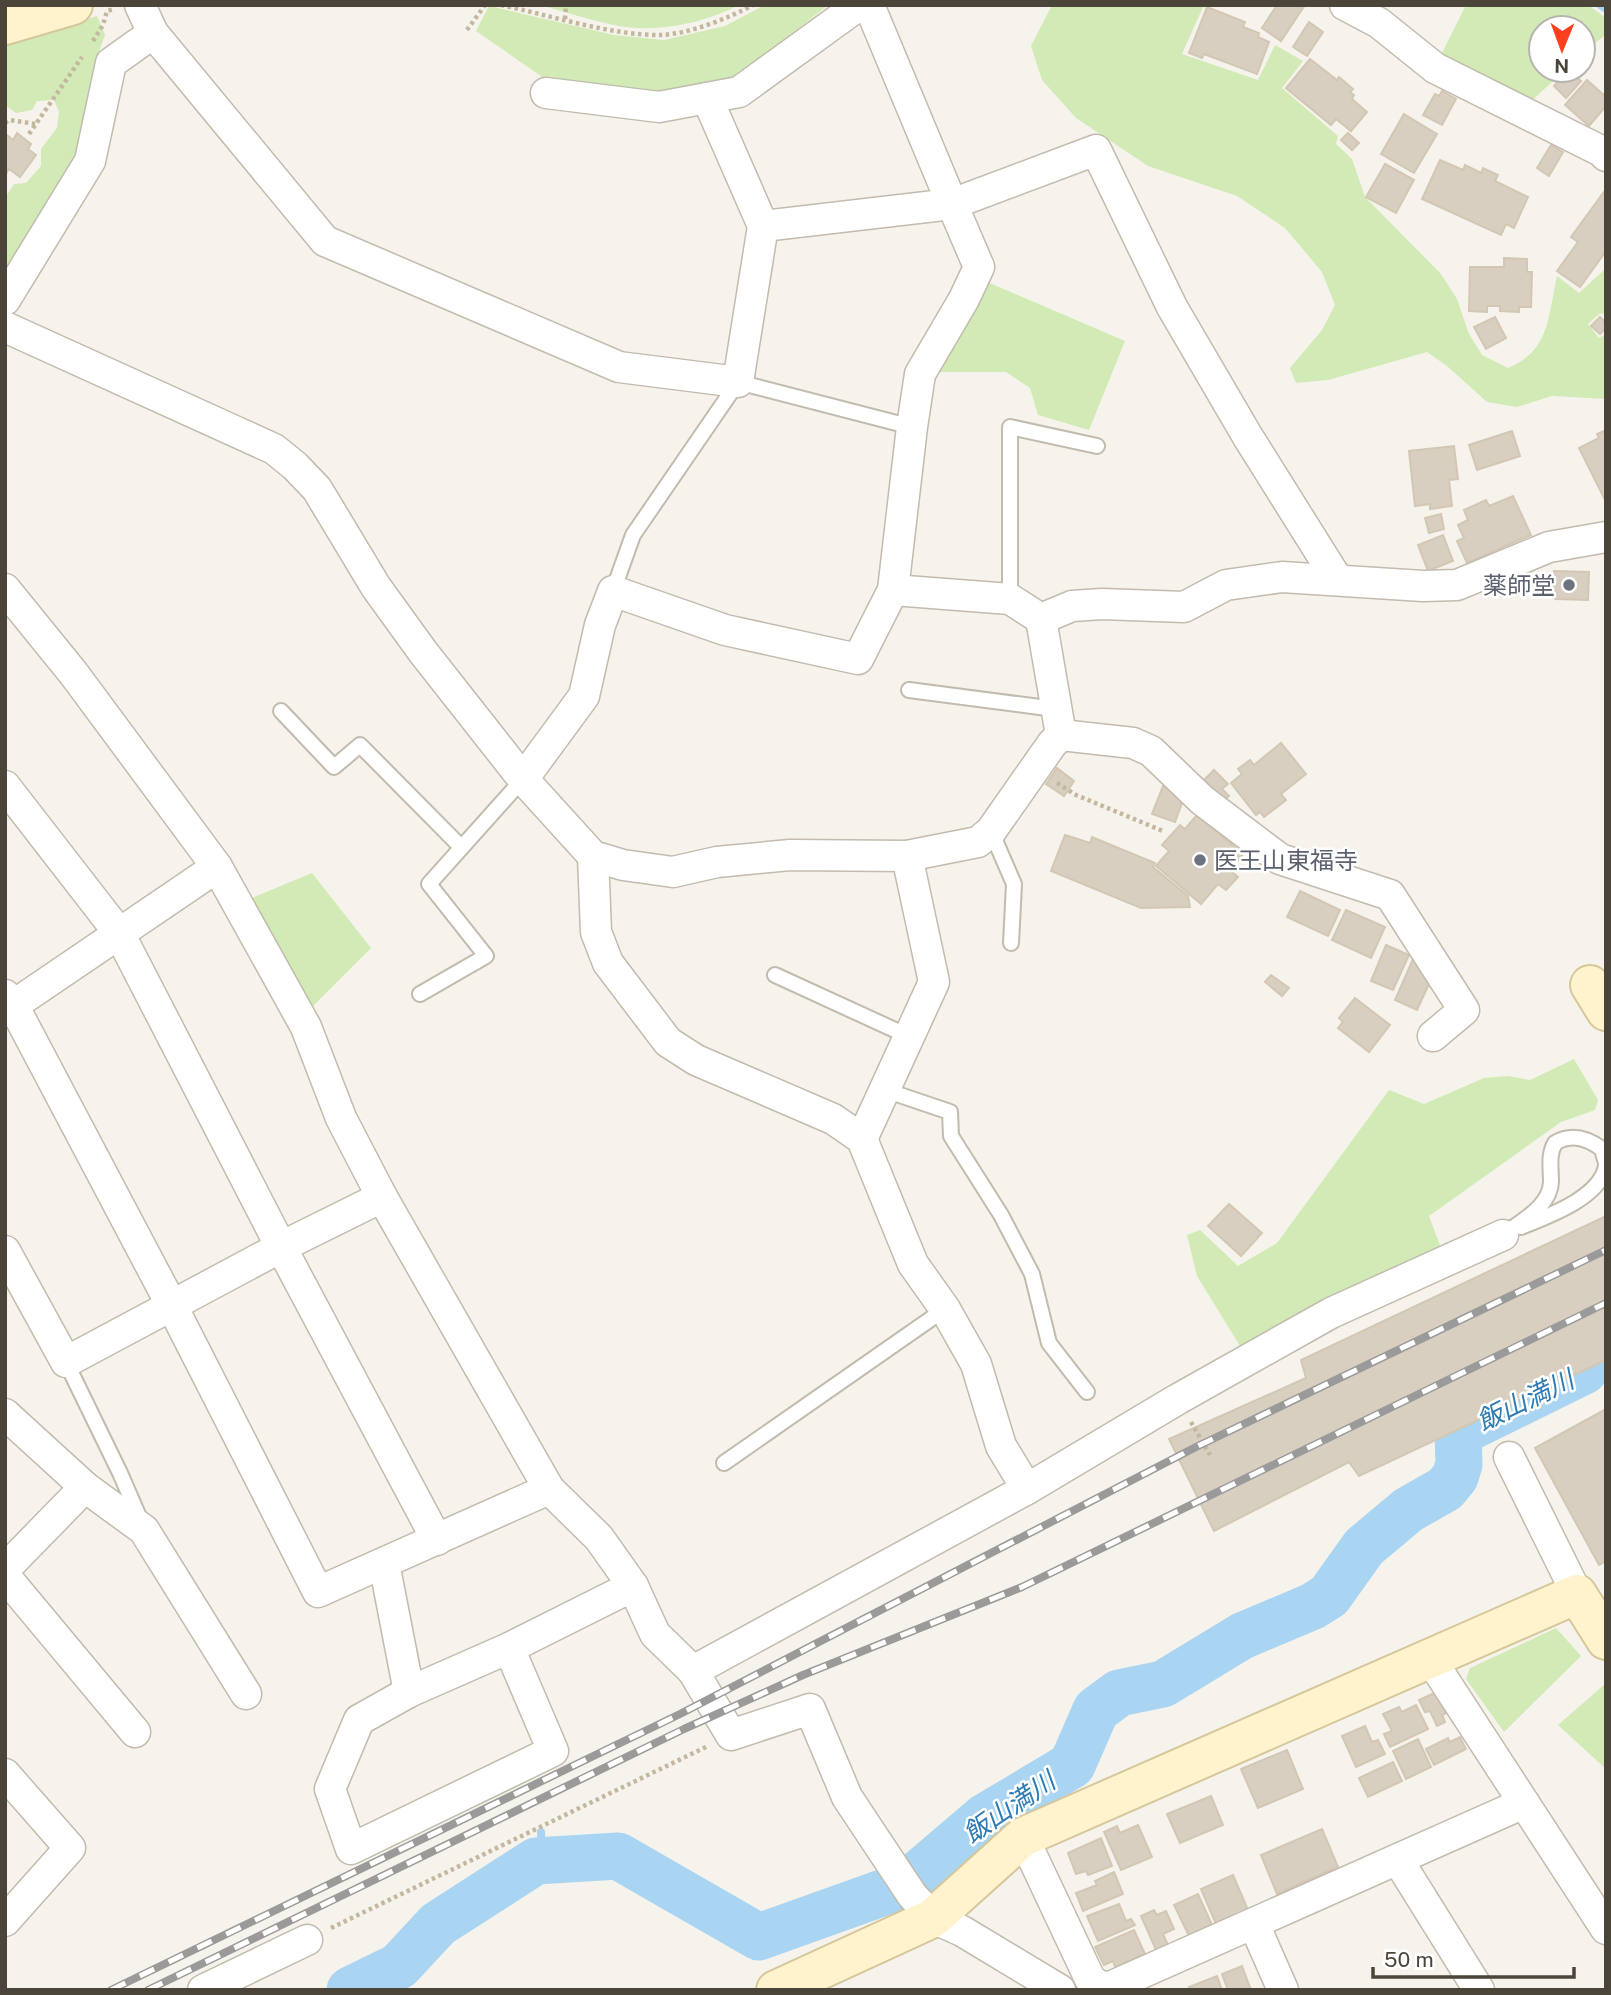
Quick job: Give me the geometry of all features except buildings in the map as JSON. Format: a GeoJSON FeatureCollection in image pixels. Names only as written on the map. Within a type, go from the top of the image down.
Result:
{"type":"FeatureCollection","features":[{"type":"Feature","properties":{"kind":"street"},"geometry":{"type":"LineString","coordinates":[[5,25],[73,5]]}},
{"type":"Feature","properties":{"kind":"street"},"geometry":{"type":"LineString","coordinates":[[140,5],[153,33],[325,241],[620,367],[738,382],[763,226],[707,98]]}},
{"type":"Feature","properties":{"kind":"street"},"geometry":{"type":"LineString","coordinates":[[546,93],[659,107],[739,92],[859,5]]}},
{"type":"Feature","properties":{"kind":"street"},"geometry":{"type":"LineString","coordinates":[[523,779],[584,696],[600,625],[613,591],[725,630],[858,659],[894,590],[920,374],[964,299],[979,267],[869,5]]}},
{"type":"Feature","properties":{"kind":"street"},"geometry":{"type":"LineString","coordinates":[[1345,5],[1378,23],[1435,68],[1604,151]]}},
{"type":"Feature","properties":{"kind":"street"},"geometry":{"type":"LineString","coordinates":[[5,300],[90,161],[111,63],[153,33]]}},
{"type":"Feature","properties":{"kind":"street"},"geometry":{"type":"LineString","coordinates":[[763,226],[953,204],[1096,150],[1172,307],[1248,437],[1337,579]]}},
{"type":"Feature","properties":{"kind":"street"},"geometry":{"type":"LineString","coordinates":[[5,327],[274,449],[295,466],[317,489],[369,576],[423,652],[523,779],[593,856],[624,865],[673,872],[717,862],[790,855],[907,856],[978,842],[991,831],[1035,769],[1058,722],[1041,619],[1010,598],[894,590]]}},
{"type":"Feature","properties":{"kind":"street"},"geometry":{"type":"LineString","coordinates":[[1041,619],[1072,606],[1102,604],[1184,607],[1226,585],[1282,577],[1457,586],[1549,547],[1606,537]]}},
{"type":"Feature","properties":{"kind":"street"},"geometry":{"type":"LineString","coordinates":[[5,589],[74,674],[217,867],[306,1027],[341,1118],[382,1196],[549,1489],[599,1538],[633,1586],[655,1634],[692,1671],[731,1735],[810,1709],[847,1797],[923,1907],[1060,1990]]}},
{"type":"Feature","properties":{"kind":"street"},"geometry":{"type":"LineString","coordinates":[[1058,722],[1133,743],[1151,751],[1202,800],[1280,859],[1390,895],[1464,1010],[1433,1037]]}},
{"type":"Feature","properties":{"kind":"street"},"geometry":{"type":"LineString","coordinates":[[5,786],[119,933],[281,1247],[437,1540]]}},
{"type":"Feature","properties":{"kind":"street"},"geometry":{"type":"LineString","coordinates":[[593,856],[596,932],[608,963],[668,1042],[696,1060],[834,1119],[862,1139],[913,1264],[946,1309],[976,1364],[1002,1446],[1027,1489]]}},
{"type":"Feature","properties":{"kind":"street"},"geometry":{"type":"LineString","coordinates":[[862,1139],[934,982],[907,856]]}},
{"type":"Feature","properties":{"kind":"street"},"geometry":{"type":"LineString","coordinates":[[217,867],[8,1004],[172,1306],[318,1592],[549,1489]]}},
{"type":"Feature","properties":{"kind":"street"},"geometry":{"type":"LineString","coordinates":[[5,1251],[66,1362],[382,1196]]}},
{"type":"Feature","properties":{"kind":"street"},"geometry":{"type":"LineString","coordinates":[[692,1671],[1027,1489],[1178,1399],[1331,1313],[1503,1235]]}},
{"type":"Feature","properties":{"kind":"street"},"geometry":{"type":"LineString","coordinates":[[5,1413],[85,1487],[144,1530],[246,1694]]}},
{"type":"Feature","properties":{"kind":"street"},"geometry":{"type":"LineString","coordinates":[[1509,1457],[1577,1594],[1606,1640]]}},
{"type":"Feature","properties":{"kind":"street"},"geometry":{"type":"LineString","coordinates":[[5,1569],[85,1487]]}},
{"type":"Feature","properties":{"kind":"street"},"geometry":{"type":"LineString","coordinates":[[384,1563],[409,1692]]}},
{"type":"Feature","properties":{"kind":"street"},"geometry":{"type":"LineString","coordinates":[[5,1576],[135,1732]]}},
{"type":"Feature","properties":{"kind":"street"},"geometry":{"type":"LineString","coordinates":[[509,1648],[553,1751],[351,1849],[330,1789],[359,1720],[409,1692],[509,1648],[633,1586]]}},
{"type":"Feature","properties":{"kind":"street"},"geometry":{"type":"LineString","coordinates":[[776,1990],[923,1907],[1023,1837],[1577,1594]]}},
{"type":"Feature","properties":{"kind":"street"},"geometry":{"type":"LineString","coordinates":[[1431,1660],[1606,1928]]}},
{"type":"Feature","properties":{"kind":"street"},"geometry":{"type":"LineString","coordinates":[[5,1774],[70,1848],[5,1922]]}},
{"type":"Feature","properties":{"kind":"street"},"geometry":{"type":"LineString","coordinates":[[1023,1837],[1090,1979],[1099,1986],[1110,1987],[1524,1803]]}},
{"type":"Feature","properties":{"kind":"street"},"geometry":{"type":"LineString","coordinates":[[1398,1860],[1479,1990]]}},
{"type":"Feature","properties":{"kind":"street"},"geometry":{"type":"LineString","coordinates":[[1254,1924],[1283,1990]]}},
{"type":"Feature","properties":{"kind":"street"},"geometry":{"type":"LineString","coordinates":[[203,1990],[307,1940]]}},
{"type":"Feature","properties":{"kind":"lane"},"geometry":{"type":"LineString","coordinates":[[613,591],[633,535],[738,382],[912,426]]}},
{"type":"Feature","properties":{"kind":"lane"},"geometry":{"type":"LineString","coordinates":[[1010,598],[1010,427],[1097,446]]}},
{"type":"Feature","properties":{"kind":"lane"},"geometry":{"type":"LineString","coordinates":[[909,690],[1058,722]]}},
{"type":"Feature","properties":{"kind":"lane"},"geometry":{"type":"LineString","coordinates":[[281,711],[334,767],[360,745],[461,846]]}},
{"type":"Feature","properties":{"kind":"lane"},"geometry":{"type":"LineString","coordinates":[[420,994],[486,956],[429,884],[523,779]]}},
{"type":"Feature","properties":{"kind":"lane"},"geometry":{"type":"LineString","coordinates":[[991,831],[1014,884],[1011,943]]}},
{"type":"Feature","properties":{"kind":"lane"},"geometry":{"type":"LineString","coordinates":[[775,975],[908,1036]]}},
{"type":"Feature","properties":{"kind":"lane"},"geometry":{"type":"LineString","coordinates":[[886,1090],[950,1112],[951,1136],[1001,1215],[1032,1274],[1049,1343],[1087,1392]]}},
{"type":"Feature","properties":{"kind":"lane"},"geometry":{"type":"LineString","coordinates":[[1569,1137],[1592,1142],[1602,1149],[1606,1164],[1596,1185],[1563,1210],[1503,1235],[1547,1198],[1551,1186],[1551,1149],[1555,1143],[1569,1137]]}},
{"type":"Feature","properties":{"kind":"lane"},"geometry":{"type":"LineString","coordinates":[[724,1463],[946,1309]]}},
{"type":"Feature","properties":{"kind":"lane"},"geometry":{"type":"LineString","coordinates":[[66,1362],[120,1473],[144,1530]]}},
{"type":"Feature","properties":{"kind":"path"},"geometry":{"type":"LineString","coordinates":[[467,30],[485,5]]}},
{"type":"Feature","properties":{"kind":"path"},"geometry":{"type":"LineString","coordinates":[[501,5],[615,31],[663,35],[722,21],[754,5]]}},
{"type":"Feature","properties":{"kind":"path"},"geometry":{"type":"LineString","coordinates":[[565,19],[566,5]]}},
{"type":"Feature","properties":{"kind":"path"},"geometry":{"type":"LineString","coordinates":[[29,134],[86,51]]}},
{"type":"Feature","properties":{"kind":"path"},"geometry":{"type":"LineString","coordinates":[[5,124],[9,120],[36,124]]}},
{"type":"Feature","properties":{"kind":"path"},"geometry":{"type":"LineString","coordinates":[[1035,769],[1076,795],[1163,831]]}},
{"type":"Feature","properties":{"kind":"path"},"geometry":{"type":"LineString","coordinates":[[1178,1399],[1210,1455]]}},
{"type":"Feature","properties":{"kind":"path"},"geometry":{"type":"LineString","coordinates":[[307,1940],[731,1735]]}},
{"type":"Feature","properties":{"kind":"green space"},"geometry":{"type":"Polygon","coordinates":[[[540,5],[739,5],[711,17],[680,25],[634,28],[540,5]]]}},
{"type":"Feature","properties":{"kind":"green space"},"geometry":{"type":"Polygon","coordinates":[[[765,5],[828,5],[734,80],[677,96],[548,81],[476,31],[489,6],[614,35],[664,40],[725,26],[765,5]]]}},
{"type":"Feature","properties":{"kind":"green space"},"geometry":{"type":"Polygon","coordinates":[[[1052,5],[1204,5],[1182,54],[1258,80],[1275,45],[1303,61],[1282,88],[1338,136],[1336,144],[1352,159],[1365,197],[1441,274],[1457,299],[1469,334],[1482,355],[1508,368],[1522,361],[1540,342],[1549,318],[1557,276],[1579,293],[1606,271],[1606,313],[1599,314],[1588,324],[1599,338],[1606,334],[1606,399],[1552,396],[1517,407],[1487,402],[1427,352],[1328,380],[1296,383],[1290,368],[1322,330],[1335,305],[1322,272],[1285,228],[1237,196],[1148,166],[1076,118],[1042,80],[1031,46],[1052,5]]]}},
{"type":"Feature","properties":{"kind":"green space"},"geometry":{"type":"Polygon","coordinates":[[[1466,5],[1588,5],[1606,18],[1606,34],[1597,42],[1597,14],[1527,14],[1527,84],[1550,84],[1527,105],[1439,59],[1466,5]]]}},
{"type":"Feature","properties":{"kind":"green space"},"geometry":{"type":"Polygon","coordinates":[[[97,16],[105,35],[96,59],[82,157],[5,286],[5,198],[14,184],[26,183],[41,166],[41,149],[57,128],[59,112],[54,100],[37,101],[32,110],[16,113],[5,105],[5,45],[97,16]]]}},
{"type":"Feature","properties":{"kind":"green space"},"geometry":{"type":"Polygon","coordinates":[[[985,281],[1125,341],[1089,430],[1038,415],[1030,388],[1006,372],[938,372],[985,281]]]}},
{"type":"Feature","properties":{"kind":"green space"},"geometry":{"type":"Polygon","coordinates":[[[312,873],[371,948],[308,1011],[247,900],[312,873]]]}},
{"type":"Feature","properties":{"kind":"green space"},"geometry":{"type":"Polygon","coordinates":[[[1574,1059],[1598,1100],[1595,1110],[1561,1122],[1429,1216],[1442,1251],[1325,1303],[1240,1346],[1197,1276],[1187,1235],[1200,1230],[1238,1266],[1277,1243],[1389,1090],[1424,1104],[1484,1078],[1508,1076],[1530,1080],[1574,1059]]]}},
{"type":"Feature","properties":{"kind":"green space"},"geometry":{"type":"Polygon","coordinates":[[[1556,1628],[1581,1656],[1504,1732],[1466,1679],[1470,1668],[1556,1628]]]}},
{"type":"Feature","properties":{"kind":"green space"},"geometry":{"type":"Polygon","coordinates":[[[1605,1684],[1606,1686],[1606,1769],[1558,1725],[1605,1684]]]}},
{"type":"Feature","properties":{"kind":"waterway"},"geometry":{"type":"LineString","coordinates":[[1600,5],[1606,9]]}},
{"type":"Feature","properties":{"kind":"waterway","name":"飯山満川"},"geometry":{"type":"LineString","coordinates":[[350,1990],[399,1966],[438,1924],[536,1861],[618,1856],[759,1937],[893,1889],[917,1875],[985,1817],[1072,1765],[1096,1710],[1119,1693],[1163,1684],[1242,1636],[1313,1606],[1329,1596],[1364,1547],[1408,1510],[1445,1489],[1455,1477],[1459,1464],[1458,1433],[1584,1371]]}},
{"type":"Feature","properties":{"kind":"waterway"},"geometry":{"type":"LineString","coordinates":[[541,1832],[542,1861]]}},
{"type":"Feature","properties":{"kind":"railway"},"geometry":{"type":"LineString","coordinates":[[111,1990],[680,1714],[1196,1447],[1606,1250]]}},
{"type":"Feature","properties":{"kind":"railway"},"geometry":{"type":"LineString","coordinates":[[148,1990],[684,1729],[803,1675],[1022,1587],[1606,1303]]}},
{"type":"Feature","properties":{"kind":"place","name":"薬師堂"},"geometry":{"type":"Point","coordinates":[1569,585]}},
{"type":"Feature","properties":{"kind":"place","name":"医王山東福寺"},"geometry":{"type":"Point","coordinates":[1200,860]}}]}
